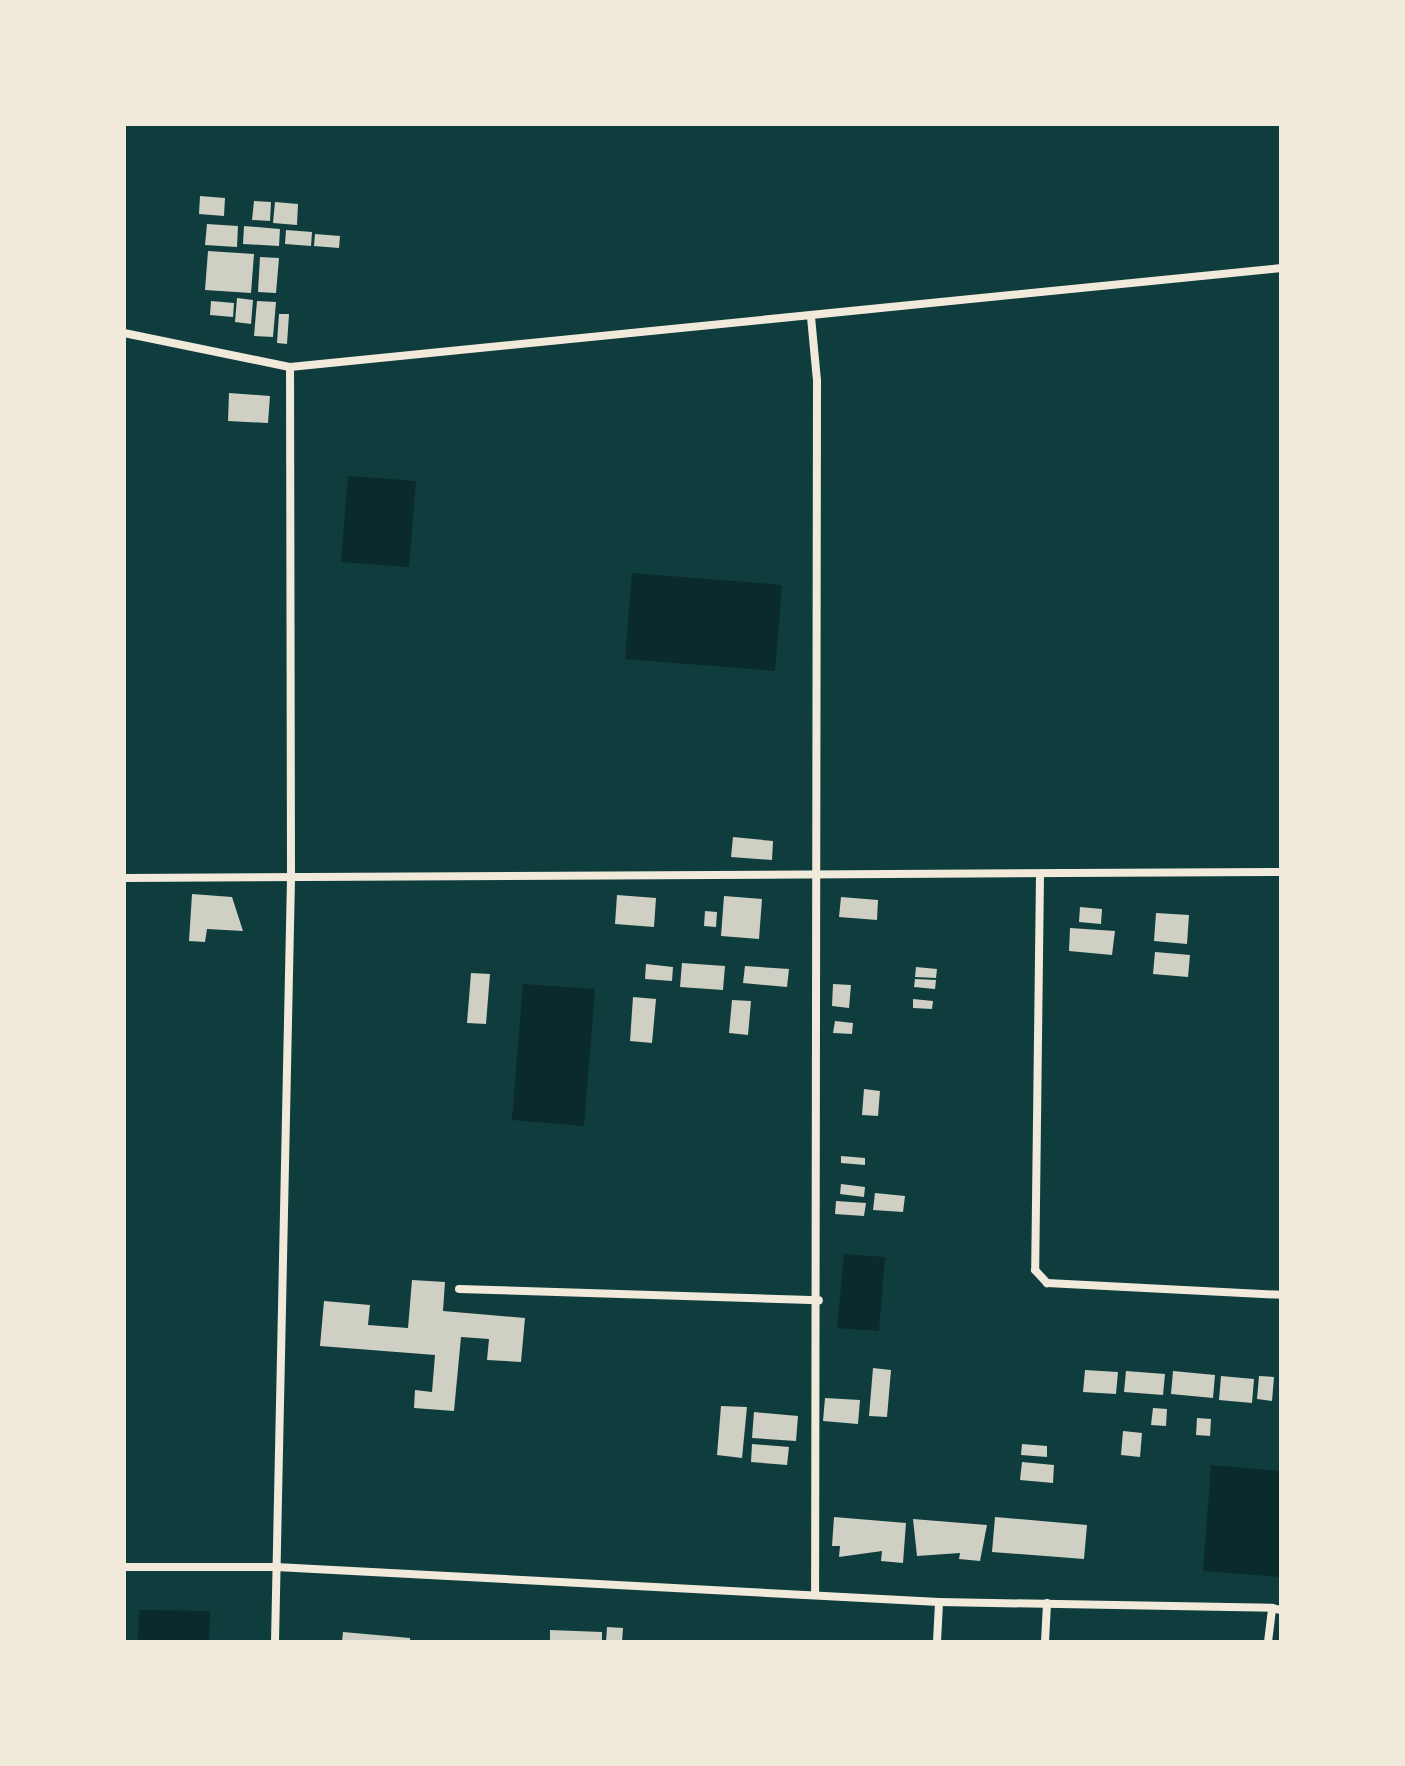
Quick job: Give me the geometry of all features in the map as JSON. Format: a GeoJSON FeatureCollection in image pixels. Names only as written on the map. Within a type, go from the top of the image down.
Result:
{"type":"FeatureCollection","features":[{"type":"Feature","properties":{"kind":"street"},"geometry":{"type":"LineString","coordinates":[[124,333],[290,367],[1281,268]]}},
{"type":"Feature","properties":{"kind":"street"},"geometry":{"type":"LineString","coordinates":[[811,317],[817,381],[813,877],[819,1300],[815,1595]]}},
{"type":"Feature","properties":{"kind":"street"},"geometry":{"type":"LineString","coordinates":[[275,1642],[291,877],[290,367]]}},
{"type":"Feature","properties":{"kind":"street"},"geometry":{"type":"LineString","coordinates":[[124,878],[813,877],[1281,872]]}},
{"type":"Feature","properties":{"kind":"street"},"geometry":{"type":"LineString","coordinates":[[1040,875],[1035,1270],[1047,1283],[1281,1295]]}},
{"type":"Feature","properties":{"kind":"street"},"geometry":{"type":"LineString","coordinates":[[459,1289],[819,1300]]}},
{"type":"Feature","properties":{"kind":"street"},"geometry":{"type":"LineString","coordinates":[[124,1567],[276,1567],[939,1602],[1276,1609],[1268,1642]]}},
{"type":"Feature","properties":{"kind":"street"},"geometry":{"type":"LineString","coordinates":[[937,1642],[939,1602]]}},
{"type":"Feature","properties":{"kind":"street"},"geometry":{"type":"LineString","coordinates":[[1045,1642],[1047,1603]]}},
{"type":"Feature","properties":{"kind":"water"},"geometry":{"type":"Polygon","coordinates":[[[348,476],[416,481],[409,567],[341,562],[348,476]]]}},
{"type":"Feature","properties":{"kind":"water"},"geometry":{"type":"Polygon","coordinates":[[[632,573],[782,585],[775,671],[625,659],[632,573]]]}},
{"type":"Feature","properties":{"kind":"water"},"geometry":{"type":"Polygon","coordinates":[[[523,984],[595,989],[584,1126],[512,1120],[523,984]]]}},
{"type":"Feature","properties":{"kind":"water"},"geometry":{"type":"Polygon","coordinates":[[[844,1254],[885,1257],[879,1331],[837,1328],[844,1254]]]}},
{"type":"Feature","properties":{"kind":"water"},"geometry":{"type":"Polygon","coordinates":[[[1211,1465],[1281,1471],[1281,1577],[1203,1571],[1211,1465]]]}},
{"type":"Feature","properties":{"kind":"water"},"geometry":{"type":"Polygon","coordinates":[[[139,1610],[210,1611],[209,1642],[138,1642],[139,1610]]]}},
{"type":"Feature","properties":{"kind":"building"},"geometry":{"type":"Polygon","coordinates":[[[200,196],[225,198],[224,216],[199,214],[200,196]]]}},
{"type":"Feature","properties":{"kind":"building"},"geometry":{"type":"Polygon","coordinates":[[[254,201],[271,202],[270,221],[252,220],[254,201]]]}},
{"type":"Feature","properties":{"kind":"building"},"geometry":{"type":"Polygon","coordinates":[[[275,202],[298,204],[297,225],[273,223],[275,202]]]}},
{"type":"Feature","properties":{"kind":"building"},"geometry":{"type":"Polygon","coordinates":[[[207,224],[238,226],[237,247],[205,245],[207,224]]]}},
{"type":"Feature","properties":{"kind":"building"},"geometry":{"type":"Polygon","coordinates":[[[244,226],[280,229],[279,246],[243,244],[244,226]]]}},
{"type":"Feature","properties":{"kind":"building"},"geometry":{"type":"Polygon","coordinates":[[[286,230],[312,232],[311,246],[285,244],[286,230]]]}},
{"type":"Feature","properties":{"kind":"building"},"geometry":{"type":"Polygon","coordinates":[[[315,234],[340,236],[339,248],[314,246],[315,234]]]}},
{"type":"Feature","properties":{"kind":"building"},"geometry":{"type":"Polygon","coordinates":[[[208,251],[254,254],[251,293],[205,290],[208,251]]]}},
{"type":"Feature","properties":{"kind":"building"},"geometry":{"type":"Polygon","coordinates":[[[260,257],[279,258],[276,293],[258,292],[260,257]]]}},
{"type":"Feature","properties":{"kind":"building"},"geometry":{"type":"Polygon","coordinates":[[[237,298],[253,300],[251,324],[235,322],[237,298]]]}},
{"type":"Feature","properties":{"kind":"building"},"geometry":{"type":"Polygon","coordinates":[[[211,301],[234,303],[233,317],[210,315],[211,301]]]}},
{"type":"Feature","properties":{"kind":"building"},"geometry":{"type":"Polygon","coordinates":[[[257,301],[276,302],[273,337],[254,336],[257,301]]]}},
{"type":"Feature","properties":{"kind":"building"},"geometry":{"type":"Polygon","coordinates":[[[279,314],[289,314],[287,344],[277,343],[279,314]]]}},
{"type":"Feature","properties":{"kind":"building"},"geometry":{"type":"Polygon","coordinates":[[[229,393],[270,396],[268,423],[228,421],[229,393]]]}},
{"type":"Feature","properties":{"kind":"building"},"geometry":{"type":"Polygon","coordinates":[[[733,837],[773,841],[772,860],[731,857],[733,837]]]}},
{"type":"Feature","properties":{"kind":"building"},"geometry":{"type":"Polygon","coordinates":[[[192,894],[232,897],[243,931],[207,929],[205,942],[189,941],[192,894]]]}},
{"type":"Feature","properties":{"kind":"building"},"geometry":{"type":"Polygon","coordinates":[[[617,895],[656,898],[654,927],[615,924],[617,895]]]}},
{"type":"Feature","properties":{"kind":"building"},"geometry":{"type":"Polygon","coordinates":[[[724,896],[762,899],[759,939],[721,936],[724,896]]]}},
{"type":"Feature","properties":{"kind":"building"},"geometry":{"type":"Polygon","coordinates":[[[841,897],[878,900],[877,920],[839,917],[841,897]]]}},
{"type":"Feature","properties":{"kind":"building"},"geometry":{"type":"Polygon","coordinates":[[[1080,907],[1102,909],[1101,924],[1079,922],[1080,907]]]}},
{"type":"Feature","properties":{"kind":"building"},"geometry":{"type":"Polygon","coordinates":[[[705,911],[717,912],[716,927],[704,926],[705,911]]]}},
{"type":"Feature","properties":{"kind":"building"},"geometry":{"type":"Polygon","coordinates":[[[1156,913],[1189,915],[1187,944],[1154,941],[1156,913]]]}},
{"type":"Feature","properties":{"kind":"building"},"geometry":{"type":"Polygon","coordinates":[[[1070,928],[1115,931],[1112,955],[1069,951],[1070,928]]]}},
{"type":"Feature","properties":{"kind":"building"},"geometry":{"type":"Polygon","coordinates":[[[1155,952],[1190,955],[1188,977],[1153,974],[1155,952]]]}},
{"type":"Feature","properties":{"kind":"building"},"geometry":{"type":"Polygon","coordinates":[[[682,963],[725,966],[723,990],[680,987],[682,963]]]}},
{"type":"Feature","properties":{"kind":"building"},"geometry":{"type":"Polygon","coordinates":[[[646,964],[673,967],[672,981],[645,979],[646,964]]]}},
{"type":"Feature","properties":{"kind":"building"},"geometry":{"type":"Polygon","coordinates":[[[745,966],[789,969],[787,987],[743,983],[745,966]]]}},
{"type":"Feature","properties":{"kind":"building"},"geometry":{"type":"Polygon","coordinates":[[[916,967],[937,969],[936,978],[915,977],[916,967]]]}},
{"type":"Feature","properties":{"kind":"building"},"geometry":{"type":"Polygon","coordinates":[[[471,973],[490,974],[486,1024],[467,1023],[471,973]]]}},
{"type":"Feature","properties":{"kind":"building"},"geometry":{"type":"Polygon","coordinates":[[[915,979],[936,980],[935,989],[914,987],[915,979]]]}},
{"type":"Feature","properties":{"kind":"building"},"geometry":{"type":"Polygon","coordinates":[[[833,984],[851,985],[849,1008],[832,1006],[833,984]]]}},
{"type":"Feature","properties":{"kind":"building"},"geometry":{"type":"Polygon","coordinates":[[[633,997],[656,999],[652,1043],[630,1041],[633,997]]]}},
{"type":"Feature","properties":{"kind":"building"},"geometry":{"type":"Polygon","coordinates":[[[913,999],[933,1001],[932,1009],[913,1008],[913,999]]]}},
{"type":"Feature","properties":{"kind":"building"},"geometry":{"type":"Polygon","coordinates":[[[732,1000],[751,1001],[748,1035],[729,1033],[732,1000]]]}},
{"type":"Feature","properties":{"kind":"building"},"geometry":{"type":"Polygon","coordinates":[[[835,1021],[853,1023],[852,1034],[833,1033],[835,1021]]]}},
{"type":"Feature","properties":{"kind":"building"},"geometry":{"type":"Polygon","coordinates":[[[864,1089],[880,1091],[878,1116],[862,1115],[864,1089]]]}},
{"type":"Feature","properties":{"kind":"building"},"geometry":{"type":"Polygon","coordinates":[[[841,1156],[865,1158],[865,1165],[841,1163],[841,1156]]]}},
{"type":"Feature","properties":{"kind":"building"},"geometry":{"type":"Polygon","coordinates":[[[841,1184],[865,1187],[864,1197],[840,1194],[841,1184]]]}},
{"type":"Feature","properties":{"kind":"building"},"geometry":{"type":"Polygon","coordinates":[[[875,1193],[905,1196],[903,1212],[873,1210],[875,1193]]]}},
{"type":"Feature","properties":{"kind":"building"},"geometry":{"type":"Polygon","coordinates":[[[836,1201],[866,1203],[864,1216],[835,1214],[836,1201]]]}},
{"type":"Feature","properties":{"kind":"building"},"geometry":{"type":"Polygon","coordinates":[[[412,1280],[445,1282],[443,1311],[525,1318],[521,1362],[487,1360],[489,1339],[461,1337],[454,1411],[414,1408],[415,1390],[432,1392],[435,1355],[320,1346],[324,1301],[370,1305],[368,1325],[408,1328],[412,1280]]]}},
{"type":"Feature","properties":{"kind":"building"},"geometry":{"type":"Polygon","coordinates":[[[873,1368],[891,1370],[887,1417],[869,1416],[873,1368]]]}},
{"type":"Feature","properties":{"kind":"building"},"geometry":{"type":"Polygon","coordinates":[[[1085,1370],[1118,1372],[1116,1394],[1083,1392],[1085,1370]]]}},
{"type":"Feature","properties":{"kind":"building"},"geometry":{"type":"Polygon","coordinates":[[[1126,1371],[1165,1374],[1163,1395],[1124,1392],[1126,1371]]]}},
{"type":"Feature","properties":{"kind":"building"},"geometry":{"type":"Polygon","coordinates":[[[1173,1371],[1215,1375],[1213,1398],[1171,1394],[1173,1371]]]}},
{"type":"Feature","properties":{"kind":"building"},"geometry":{"type":"Polygon","coordinates":[[[1221,1376],[1254,1379],[1252,1403],[1219,1400],[1221,1376]]]}},
{"type":"Feature","properties":{"kind":"building"},"geometry":{"type":"Polygon","coordinates":[[[1259,1376],[1274,1377],[1272,1401],[1257,1399],[1259,1376]]]}},
{"type":"Feature","properties":{"kind":"building"},"geometry":{"type":"Polygon","coordinates":[[[825,1398],[860,1400],[858,1424],[823,1421],[825,1398]]]}},
{"type":"Feature","properties":{"kind":"building"},"geometry":{"type":"Polygon","coordinates":[[[721,1406],[747,1407],[742,1458],[717,1455],[721,1406]]]}},
{"type":"Feature","properties":{"kind":"building"},"geometry":{"type":"Polygon","coordinates":[[[1153,1408],[1167,1409],[1166,1426],[1151,1425],[1153,1408]]]}},
{"type":"Feature","properties":{"kind":"building"},"geometry":{"type":"Polygon","coordinates":[[[754,1412],[798,1416],[796,1441],[752,1438],[754,1412]]]}},
{"type":"Feature","properties":{"kind":"building"},"geometry":{"type":"Polygon","coordinates":[[[1197,1418],[1211,1419],[1210,1436],[1196,1435],[1197,1418]]]}},
{"type":"Feature","properties":{"kind":"building"},"geometry":{"type":"Polygon","coordinates":[[[1123,1431],[1142,1433],[1140,1457],[1121,1455],[1123,1431]]]}},
{"type":"Feature","properties":{"kind":"building"},"geometry":{"type":"Polygon","coordinates":[[[752,1444],[789,1447],[787,1465],[751,1462],[752,1444]]]}},
{"type":"Feature","properties":{"kind":"building"},"geometry":{"type":"Polygon","coordinates":[[[1022,1444],[1047,1446],[1047,1457],[1021,1455],[1022,1444]]]}},
{"type":"Feature","properties":{"kind":"building"},"geometry":{"type":"Polygon","coordinates":[[[1022,1462],[1054,1465],[1053,1483],[1020,1480],[1022,1462]]]}},
{"type":"Feature","properties":{"kind":"building"},"geometry":{"type":"Polygon","coordinates":[[[834,1517],[906,1523],[903,1563],[881,1561],[882,1551],[839,1557],[840,1546],[832,1546],[834,1517]]]}},
{"type":"Feature","properties":{"kind":"building"},"geometry":{"type":"Polygon","coordinates":[[[995,1517],[1087,1525],[1084,1559],[992,1552],[995,1517]]]}},
{"type":"Feature","properties":{"kind":"building"},"geometry":{"type":"Polygon","coordinates":[[[913,1519],[987,1525],[980,1561],[959,1559],[960,1553],[917,1556],[913,1519]]]}},
{"type":"Feature","properties":{"kind":"building"},"geometry":{"type":"Polygon","coordinates":[[[607,1627],[623,1628],[622,1642],[606,1642],[607,1627]]]}},
{"type":"Feature","properties":{"kind":"building"},"geometry":{"type":"Polygon","coordinates":[[[550,1630],[602,1632],[602,1642],[550,1642],[550,1630]]]}},
{"type":"Feature","properties":{"kind":"building"},"geometry":{"type":"Polygon","coordinates":[[[343,1632],[410,1638],[410,1642],[342,1642],[343,1632]]]}}]}
